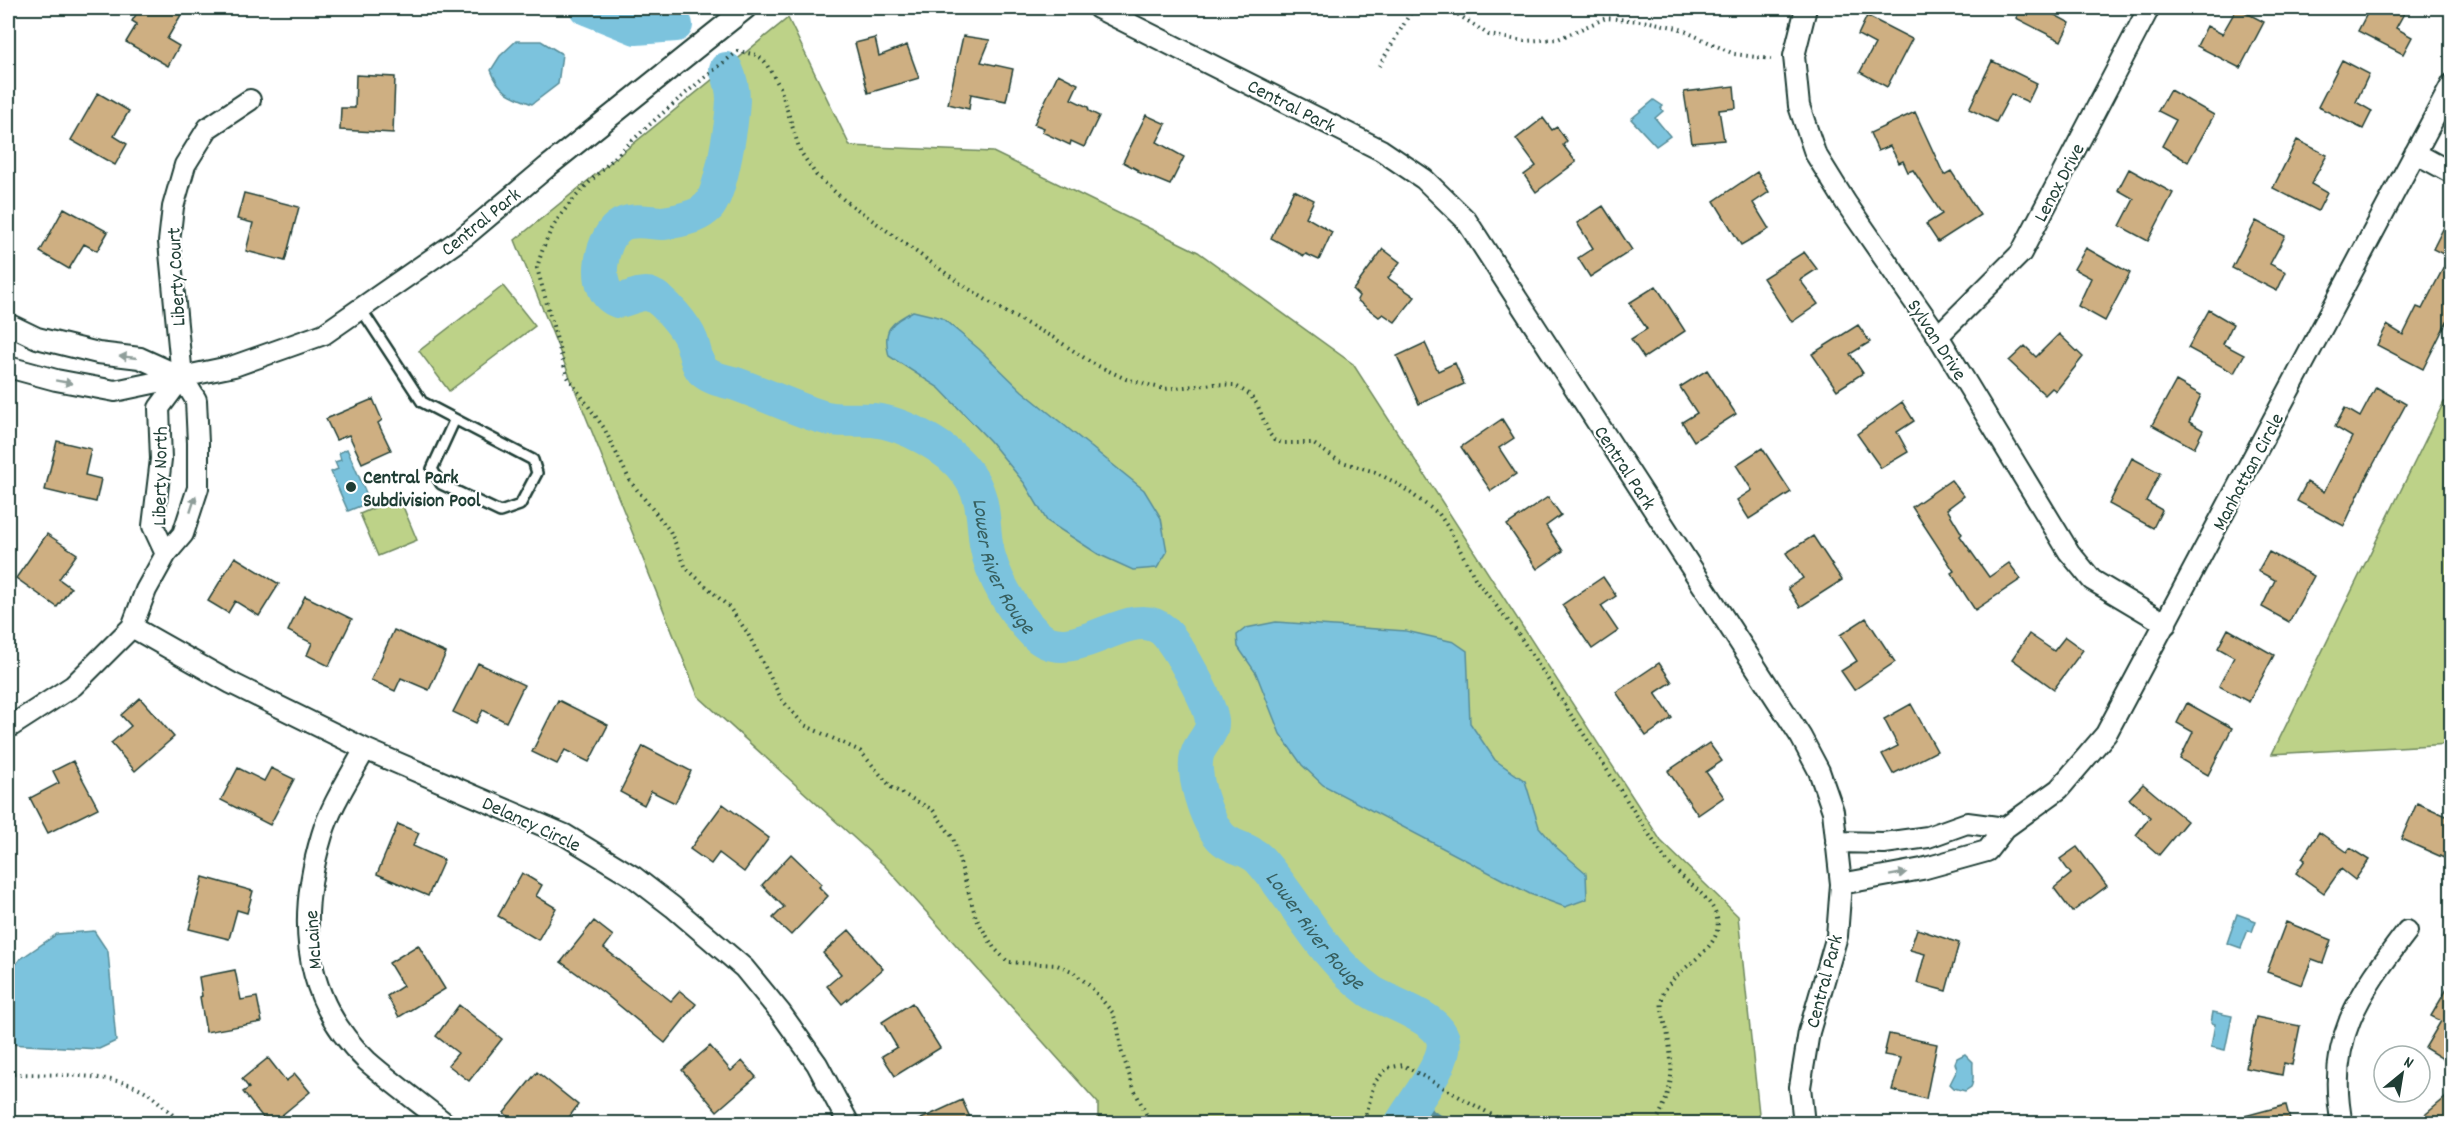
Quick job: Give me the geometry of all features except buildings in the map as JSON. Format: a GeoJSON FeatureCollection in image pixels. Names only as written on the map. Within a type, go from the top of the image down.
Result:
{"type":"FeatureCollection","features":[{"type":"Feature","properties":{"kind":"street","name":"Central Park"},"geometry":{"type":"LineString","coordinates":[[8,367],[56,380],[115,391],[234,366],[324,334],[465,236],[547,166],[746,8]]}},
{"type":"Feature","properties":{"kind":"street","name":"Central Park"},"geometry":{"type":"LineString","coordinates":[[1098,8],[1381,150],[1424,179],[1466,220],[1801,737],[1819,771],[1833,811],[1841,884],[1837,936],[1809,1032],[1800,1087],[1804,1124]]}},
{"type":"Feature","properties":{"kind":"street","name":"Sylvan Drive"},"geometry":{"type":"LineString","coordinates":[[1806,8],[1794,56],[1799,106],[1815,153],[1846,203],[1938,336],[2069,552],[2092,580],[2166,624]]}},
{"type":"Feature","properties":{"kind":"street","name":"Lenox Drive"},"geometry":{"type":"LineString","coordinates":[[1938,336],[2021,253],[2149,8]]}},
{"type":"Feature","properties":{"kind":"street","name":"Manhattan Circle"},"geometry":{"type":"LineString","coordinates":[[1841,884],[1922,869],[1987,851],[2005,828],[2059,789],[2106,734],[2451,84]]}},
{"type":"Feature","properties":{"kind":"street","name":"Liberty Court"},"geometry":{"type":"LineString","coordinates":[[182,377],[169,242],[173,207],[185,165],[208,128],[250,100]]}},
{"type":"Feature","properties":{"kind":"street"},"geometry":{"type":"LineString","coordinates":[[2415,153],[2451,172]]}},
{"type":"Feature","properties":{"kind":"street"},"geometry":{"type":"LineString","coordinates":[[8,324],[37,338],[98,354],[140,358],[182,377]]}},
{"type":"Feature","properties":{"kind":"street","name":"Liberty North"},"geometry":{"type":"LineString","coordinates":[[8,728],[73,686],[132,627],[146,590],[166,554],[183,534],[198,488],[195,400],[182,377],[159,408],[161,459],[153,526],[166,554]]}},
{"type":"Feature","properties":{"kind":"street","name":"Delancy Circle"},"geometry":{"type":"LineString","coordinates":[[132,627],[231,683],[365,749],[565,835],[634,877],[744,968],[780,1011],[817,1064],[849,1124]]}},
{"type":"Feature","properties":{"kind":"street","name":"McLaine"},"geometry":{"type":"LineString","coordinates":[[365,749],[322,834],[309,906],[309,949],[313,975],[339,1026],[367,1060],[446,1124]]}},
{"type":"Feature","properties":{"kind":"street"},"geometry":{"type":"LineString","coordinates":[[1836,842],[1884,843],[1928,837],[1967,823],[2005,828]]}},
{"type":"Feature","properties":{"kind":"street"},"geometry":{"type":"LineString","coordinates":[[2342,1124],[2337,1101],[2336,1077],[2346,1027],[2356,1003],[2407,931]]}},
{"type":"Feature","properties":{"kind":"lane"},"geometry":{"type":"LineString","coordinates":[[361,309],[422,402],[455,419],[533,460],[537,473],[520,505],[500,512],[441,484],[432,469],[455,419]]}},
{"type":"Feature","properties":{"kind":"path"},"geometry":{"type":"LineString","coordinates":[[1379,66],[1411,10],[1419,8]]}},
{"type":"Feature","properties":{"kind":"path"},"geometry":{"type":"LineString","coordinates":[[1448,8],[1489,35],[1524,41],[1558,39],[1606,18],[1650,22],[1678,28],[1734,54],[1771,59]]}},
{"type":"Feature","properties":{"kind":"path"},"geometry":{"type":"LineString","coordinates":[[1153,1124],[1134,1089],[1121,1050],[1119,1028],[1113,1013],[1090,986],[1072,971],[1057,965],[1008,962],[994,948],[976,918],[953,838],[933,810],[892,788],[860,751],[804,725],[782,699],[747,632],[729,607],[686,568],[670,531],[630,481],[604,428],[567,376],[537,268],[542,250],[555,224],[577,195],[625,148],[700,81],[738,51],[757,55],[765,62],[780,87],[800,151],[816,176],[843,199],[958,282],[1092,363],[1126,379],[1164,389],[1215,384],[1234,385],[1249,394],[1257,404],[1274,440],[1283,444],[1312,443],[1326,450],[1338,461],[1375,472],[1406,490],[1439,514],[1476,580],[1517,632],[1656,846],[1671,866],[1714,910],[1715,938],[1668,985],[1661,1000],[1673,1074],[1668,1099],[1655,1124]]}},
{"type":"Feature","properties":{"kind":"path"},"geometry":{"type":"LineString","coordinates":[[1359,1124],[1367,1112],[1374,1083],[1387,1068],[1403,1065],[1508,1124]]}},
{"type":"Feature","properties":{"kind":"path"},"geometry":{"type":"LineString","coordinates":[[8,1074],[69,1075],[124,1082],[147,1092],[183,1124]]}},
{"type":"Feature","properties":{"kind":"green space"},"geometry":{"type":"Polygon","coordinates":[[[788,18],[850,146],[993,152],[1198,252],[1353,364],[1661,841],[1738,916],[1760,1123],[1098,1123],[1098,1103],[885,866],[698,696],[515,240],[788,18]]]}},
{"type":"Feature","properties":{"kind":"green space"},"geometry":{"type":"Polygon","coordinates":[[[503,286],[535,326],[449,391],[419,351],[503,286]]]}},
{"type":"Feature","properties":{"kind":"green space"},"geometry":{"type":"Polygon","coordinates":[[[2444,402],[2452,402],[2451,744],[2272,754],[2444,402]]]}},
{"type":"Feature","properties":{"kind":"green space"},"geometry":{"type":"Polygon","coordinates":[[[399,497],[417,540],[378,556],[360,514],[399,497]]]}},
{"type":"Feature","properties":{"kind":"water"},"geometry":{"type":"Polygon","coordinates":[[[516,41],[541,41],[562,54],[558,84],[532,104],[502,88],[491,70],[500,56],[516,41]]]}},
{"type":"Feature","properties":{"kind":"water"},"geometry":{"type":"Polygon","coordinates":[[[1654,100],[1663,106],[1661,108],[1663,111],[1655,118],[1670,136],[1656,146],[1631,119],[1654,100]]]}},
{"type":"Feature","properties":{"kind":"water"},"geometry":{"type":"Polygon","coordinates":[[[913,311],[942,318],[979,349],[1022,391],[1144,490],[1161,518],[1167,552],[1157,568],[1133,570],[1098,554],[1047,521],[1025,484],[990,441],[939,388],[889,356],[887,333],[893,324],[913,311]]]}},
{"type":"Feature","properties":{"kind":"water","name":"Central Park Subdivision Pool"},"geometry":{"type":"Polygon","coordinates":[[[347,449],[370,502],[348,511],[331,472],[338,469],[335,462],[341,460],[339,453],[347,449]]]}},
{"type":"Feature","properties":{"kind":"water"},"geometry":{"type":"Polygon","coordinates":[[[1276,622],[1406,631],[1454,642],[1467,651],[1470,723],[1495,760],[1525,781],[1539,827],[1557,848],[1586,873],[1587,899],[1565,907],[1530,894],[1323,785],[1302,765],[1280,734],[1256,673],[1238,647],[1237,635],[1246,628],[1276,622]]]}},
{"type":"Feature","properties":{"kind":"water"},"geometry":{"type":"Polygon","coordinates":[[[2237,914],[2256,921],[2252,932],[2248,930],[2241,948],[2227,943],[2237,914]]]}},
{"type":"Feature","properties":{"kind":"water"},"geometry":{"type":"Polygon","coordinates":[[[94,931],[108,952],[116,1041],[99,1049],[8,1044],[8,976],[19,960],[57,934],[94,931]]]}},
{"type":"Feature","properties":{"kind":"water"},"geometry":{"type":"Polygon","coordinates":[[[2213,1012],[2232,1016],[2225,1050],[2211,1047],[2215,1024],[2211,1023],[2213,1012]]]}},
{"type":"Feature","properties":{"kind":"water"},"geometry":{"type":"Polygon","coordinates":[[[1965,1054],[1973,1062],[1973,1078],[1971,1087],[1965,1091],[1954,1088],[1950,1084],[1957,1070],[1955,1063],[1957,1058],[1965,1054]]]}},
{"type":"Feature","properties":{"kind":"waterway","name":"Lower River Rouge"},"geometry":{"type":"LineString","coordinates":[[586,8],[636,28],[676,25]]}},
{"type":"Feature","properties":{"kind":"waterway","name":"Lower River Rouge"},"geometry":{"type":"LineString","coordinates":[[726,69],[733,96],[731,124],[726,155],[714,198],[709,206],[696,215],[663,223],[634,221],[618,227],[612,234],[603,254],[601,277],[604,288],[618,301],[647,294],[662,302],[684,328],[704,372],[719,380],[736,384],[825,418],[885,422],[912,431],[938,446],[959,464],[973,482],[982,507],[986,544],[993,568],[1011,604],[1035,634],[1050,643],[1066,645],[1135,624],[1150,624],[1164,631],[1192,674],[1210,713],[1212,725],[1198,752],[1196,771],[1205,808],[1215,829],[1224,840],[1260,860],[1324,945],[1353,977],[1378,996],[1422,1017],[1439,1031],[1443,1039],[1441,1059],[1401,1124]]}},
{"type":"Feature","properties":{"kind":"waterway"},"geometry":{"type":"LineString","coordinates":[[1415,1100],[1436,1116],[1456,1124]]}},
{"type":"Feature","properties":{"kind":"place","name":"Central Park Subdivision Pool"},"geometry":{"type":"Point","coordinates":[351,487]}}]}
